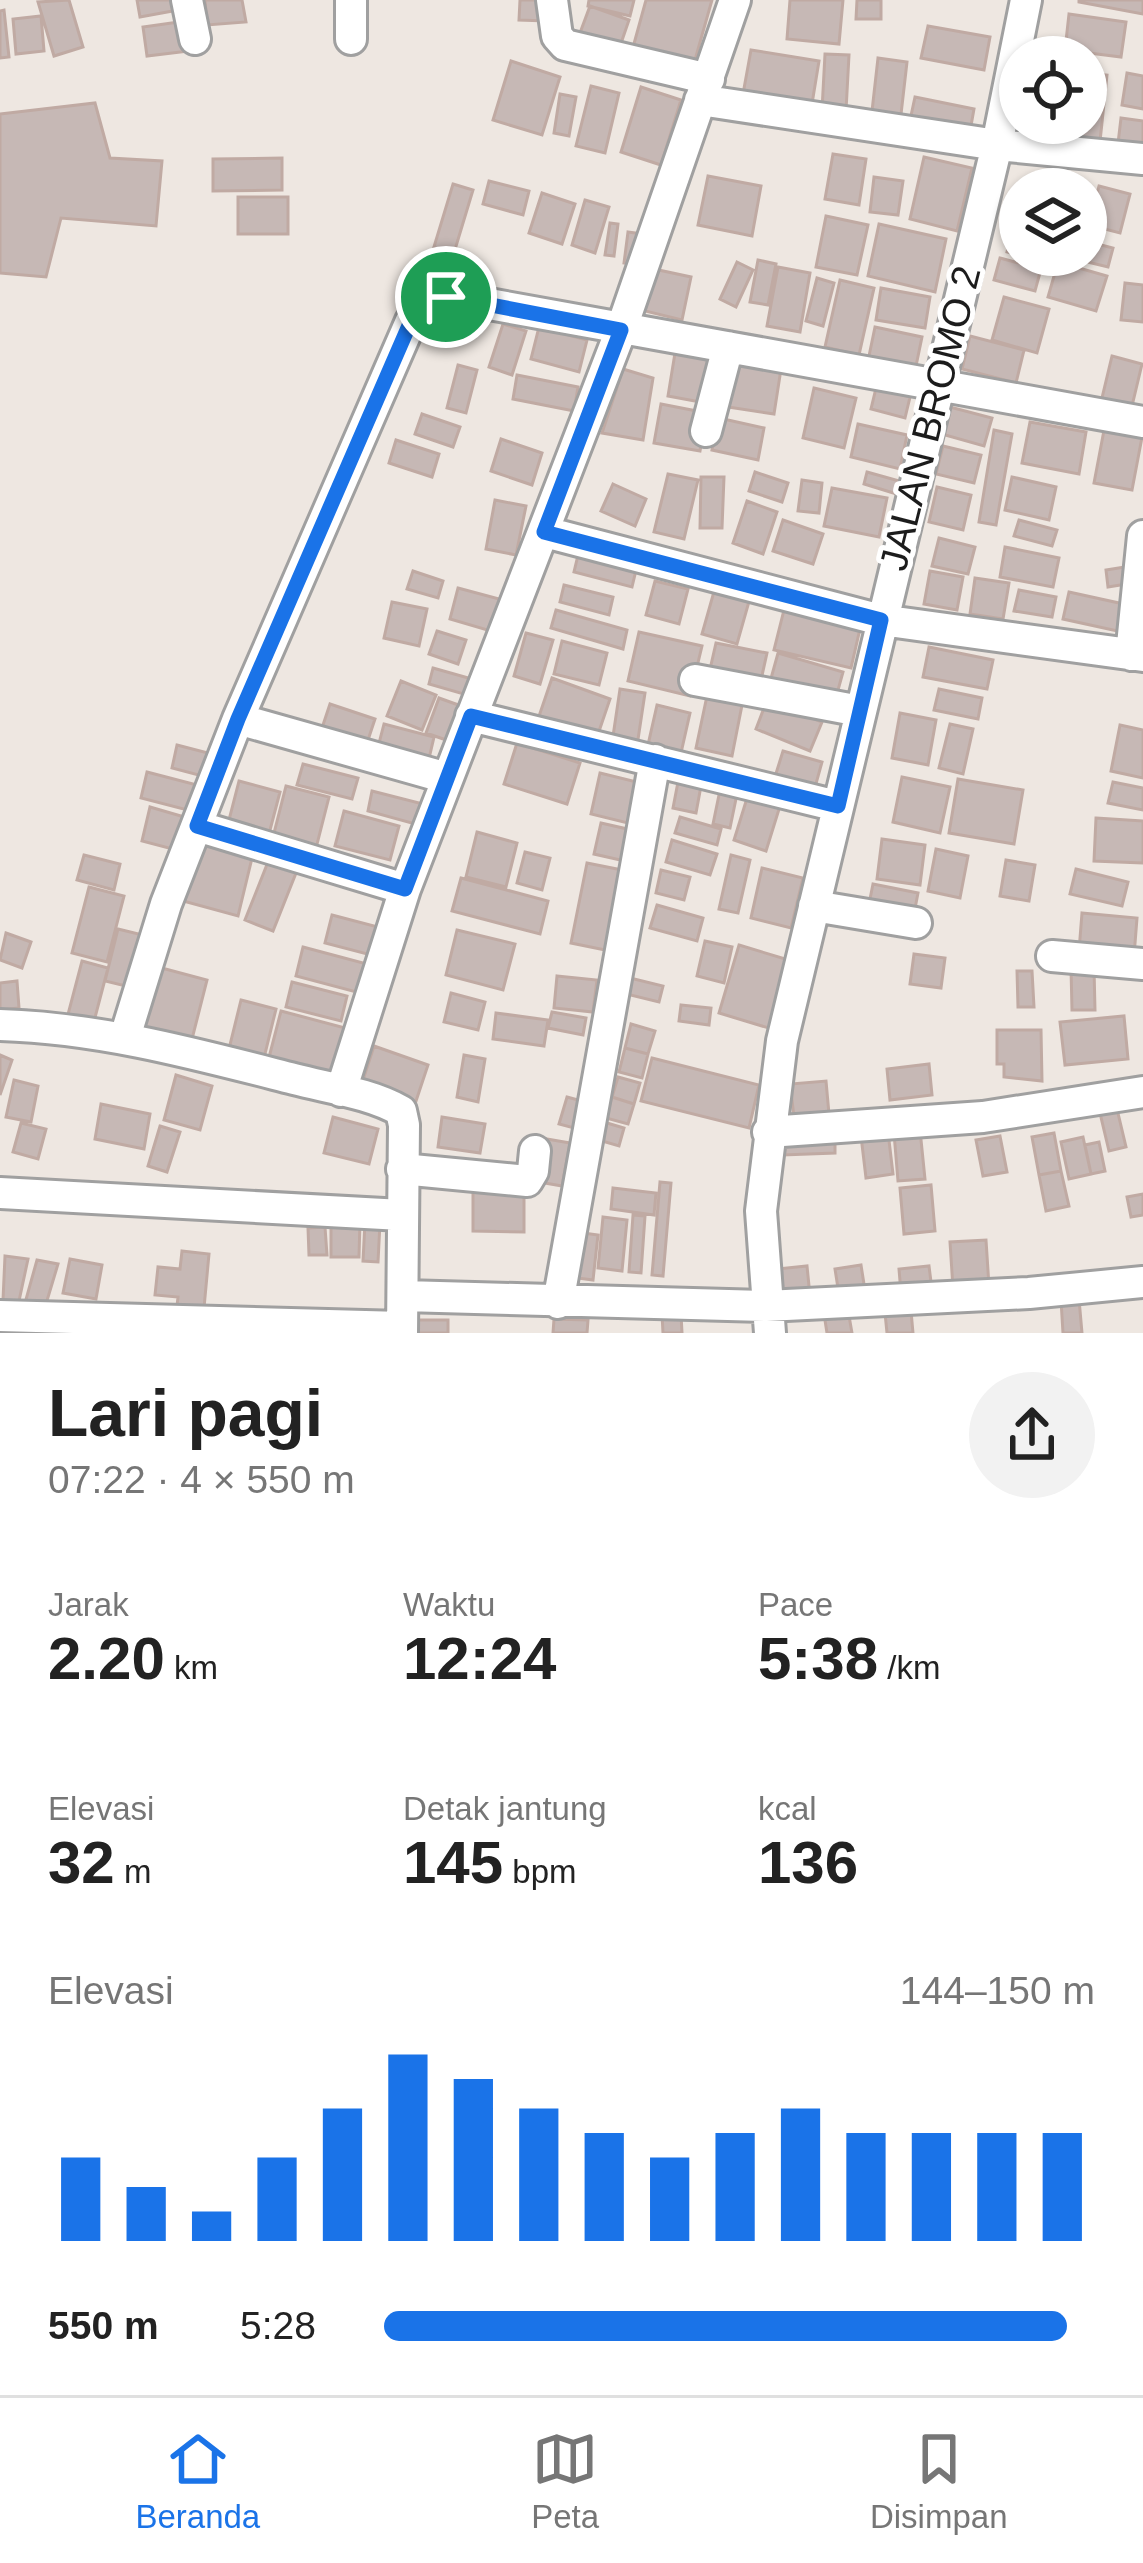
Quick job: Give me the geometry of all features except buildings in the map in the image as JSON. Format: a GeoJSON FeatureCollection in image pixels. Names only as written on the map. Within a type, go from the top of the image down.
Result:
{"type":"FeatureCollection","features":[{"type":"Feature","properties":{"kind":"street"},"geometry":{"type":"LineString","coordinates":[[187,0],[194,39]]}},
{"type":"Feature","properties":{"kind":"street"},"geometry":{"type":"LineString","coordinates":[[351,0],[351,38]]}},
{"type":"Feature","properties":{"kind":"street"},"geometry":{"type":"LineString","coordinates":[[552,0],[557,36],[565,45],[705,90],[997,145],[1143,159]]}},
{"type":"Feature","properties":{"kind":"street"},"geometry":{"type":"LineString","coordinates":[[340,1090],[405,889],[621,330],[735,0]]}},
{"type":"Feature","properties":{"kind":"street","name":"JALAN BROMO 2"},"geometry":{"type":"LineString","coordinates":[[768,1319],[761,1211],[782,1041],[997,145],[1026,0]]}},
{"type":"Feature","properties":{"kind":"street"},"geometry":{"type":"LineString","coordinates":[[125,1037],[166,904],[238,719],[422,299],[436,293],[1143,422]]}},
{"type":"Feature","properties":{"kind":"street"},"geometry":{"type":"LineString","coordinates":[[706,431],[728,347]]}},
{"type":"Feature","properties":{"kind":"street"},"geometry":{"type":"LineString","coordinates":[[544,532],[881,620],[1137,656],[1143,536]]}},
{"type":"Feature","properties":{"kind":"street"},"geometry":{"type":"LineString","coordinates":[[695,680],[860,711]]}},
{"type":"Feature","properties":{"kind":"street"},"geometry":{"type":"LineString","coordinates":[[471,716],[838,806]]}},
{"type":"Feature","properties":{"kind":"street"},"geometry":{"type":"LineString","coordinates":[[238,719],[446,778]]}},
{"type":"Feature","properties":{"kind":"street"},"geometry":{"type":"LineString","coordinates":[[558,1303],[655,760]]}},
{"type":"Feature","properties":{"kind":"street"},"geometry":{"type":"LineString","coordinates":[[197,826],[405,889]]}},
{"type":"Feature","properties":{"kind":"street"},"geometry":{"type":"LineString","coordinates":[[814,906],[916,923]]}},
{"type":"Feature","properties":{"kind":"street"},"geometry":{"type":"LineString","coordinates":[[1052,956],[1143,964]]}},
{"type":"Feature","properties":{"kind":"street"},"geometry":{"type":"LineString","coordinates":[[0,1025],[125,1037],[340,1090],[401,1112],[403,1318]]}},
{"type":"Feature","properties":{"kind":"street"},"geometry":{"type":"LineString","coordinates":[[769,1132],[983,1117],[1143,1092]]}},
{"type":"Feature","properties":{"kind":"street"},"geometry":{"type":"LineString","coordinates":[[402,1169],[527,1181],[535,1151]]}},
{"type":"Feature","properties":{"kind":"street"},"geometry":{"type":"LineString","coordinates":[[0,1193],[402,1215]]}},
{"type":"Feature","properties":{"kind":"street"},"geometry":{"type":"LineString","coordinates":[[0,1316],[38,1325],[403,1318],[558,1303],[768,1319],[1143,1282]]}},
{"type":"Feature","properties":{"kind":"route"},"geometry":{"type":"LineString","coordinates":[[428,293],[446,297],[621,330],[544,532],[881,620],[838,806],[471,716],[405,889],[197,826],[238,719],[411,321],[428,293]]}}]}
